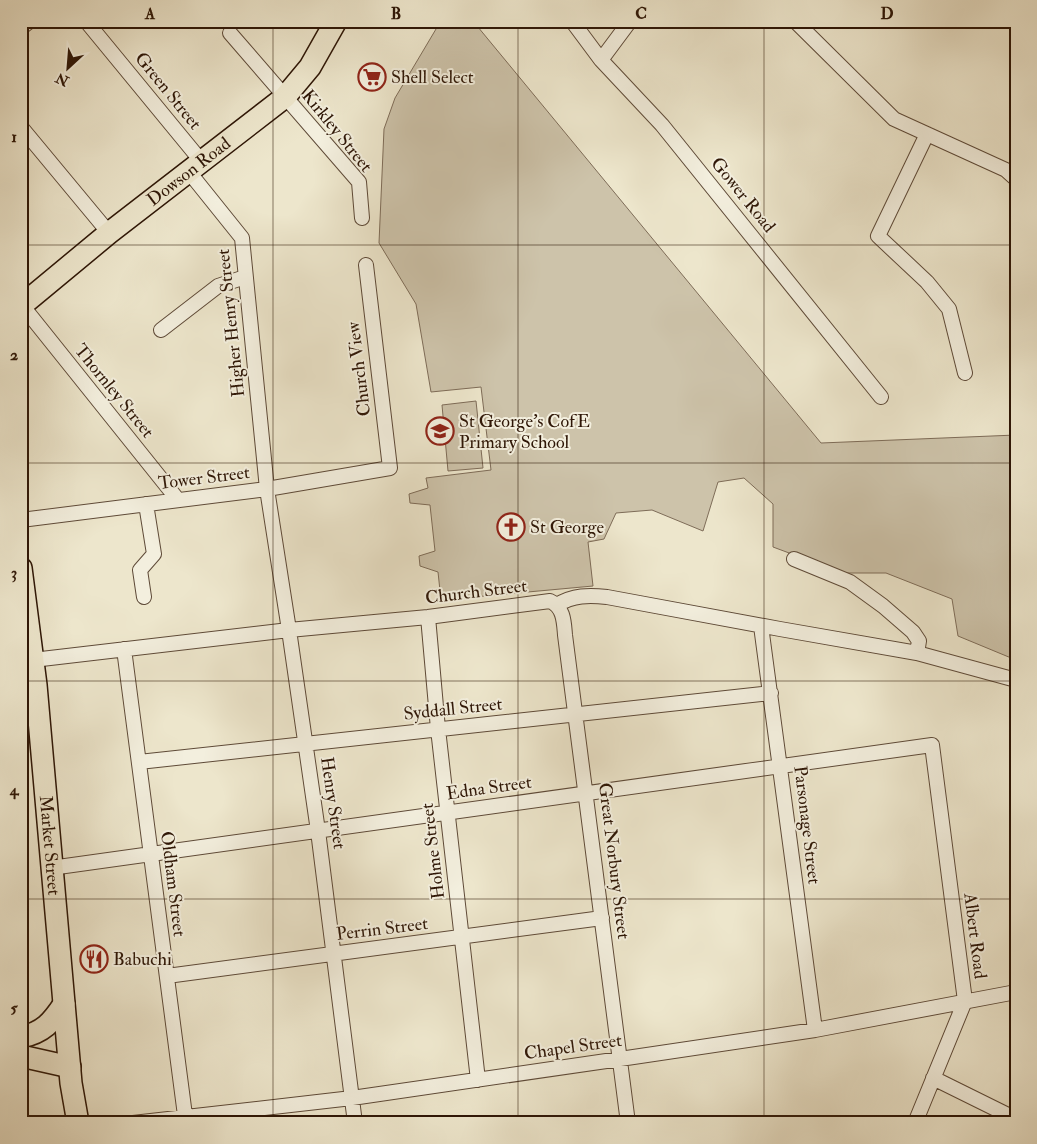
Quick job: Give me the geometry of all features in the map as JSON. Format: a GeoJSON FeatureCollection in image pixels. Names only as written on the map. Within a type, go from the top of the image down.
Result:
{"type":"FeatureCollection","features":[{"type":"Feature","properties":{"kind":"main road","name":"Dowson Road"},"geometry":{"type":"LineString","coordinates":[[21,305],[109,233],[285,97],[310,67],[336,21]]}},
{"type":"Feature","properties":{"kind":"main road","name":"Market Street"},"geometry":{"type":"LineString","coordinates":[[21,568],[33,660],[28,686],[51,868],[70,1067],[78,1123]]}},
{"type":"Feature","properties":{"kind":"main road"},"geometry":{"type":"LineString","coordinates":[[21,1037],[33,1035],[53,1021],[64,1004]]}},
{"type":"Feature","properties":{"kind":"main road"},"geometry":{"type":"LineString","coordinates":[[21,1056],[70,1067]]}},
{"type":"Feature","properties":{"kind":"street"},"geometry":{"type":"LineString","coordinates":[[21,28],[30,21]]}},
{"type":"Feature","properties":{"kind":"street","name":"Green Street"},"geometry":{"type":"LineString","coordinates":[[86,21],[195,167]]}},
{"type":"Feature","properties":{"kind":"street","name":"Gower Road"},"geometry":{"type":"LineString","coordinates":[[572,21],[601,60],[662,125],[882,396]]}},
{"type":"Feature","properties":{"kind":"street"},"geometry":{"type":"LineString","coordinates":[[601,60],[630,21]]}},
{"type":"Feature","properties":{"kind":"street"},"geometry":{"type":"LineString","coordinates":[[795,21],[894,119],[1006,170],[1016,179]]}},
{"type":"Feature","properties":{"kind":"street","name":"Kirkley Street"},"geometry":{"type":"LineString","coordinates":[[230,33],[359,182],[362,218]]}},
{"type":"Feature","properties":{"kind":"street"},"geometry":{"type":"LineString","coordinates":[[21,127],[109,233]]}},
{"type":"Feature","properties":{"kind":"street"},"geometry":{"type":"LineString","coordinates":[[927,134],[878,236],[927,282],[949,309],[965,373]]}},
{"type":"Feature","properties":{"kind":"street","name":"Higher Henry Street"},"geometry":{"type":"LineString","coordinates":[[195,167],[242,238],[267,489]]}},
{"type":"Feature","properties":{"kind":"street","name":"Church View"},"geometry":{"type":"LineString","coordinates":[[366,265],[390,468]]}},
{"type":"Feature","properties":{"kind":"street"},"geometry":{"type":"LineString","coordinates":[[161,330],[218,286],[245,278]]}},
{"type":"Feature","properties":{"kind":"street","name":"Thornley Street"},"geometry":{"type":"LineString","coordinates":[[21,305],[178,500]]}},
{"type":"Feature","properties":{"kind":"street","name":"Tower Street"},"geometry":{"type":"LineString","coordinates":[[21,520],[267,489],[390,468]]}},
{"type":"Feature","properties":{"kind":"street","name":"Henry Street"},"geometry":{"type":"LineString","coordinates":[[267,489],[318,831],[355,1123]]}},
{"type":"Feature","properties":{"kind":"street"},"geometry":{"type":"LineString","coordinates":[[144,596],[140,570],[154,554],[146,504]]}},
{"type":"Feature","properties":{"kind":"street"},"geometry":{"type":"LineString","coordinates":[[794,559],[850,582],[883,606],[913,632],[919,641],[917,653]]}},
{"type":"Feature","properties":{"kind":"street","name":"Church Street"},"geometry":{"type":"LineString","coordinates":[[33,660],[550,602],[557,605],[566,599],[587,595],[607,596],[761,626],[917,653],[1016,680]]}},
{"type":"Feature","properties":{"kind":"street","name":"Great Norbury Street"},"geometry":{"type":"LineString","coordinates":[[557,605],[563,616],[628,1123]]}},
{"type":"Feature","properties":{"kind":"street","name":"Holme Street"},"geometry":{"type":"LineString","coordinates":[[428,617],[447,813],[478,1080]]}},
{"type":"Feature","properties":{"kind":"street","name":"Parsonage Street"},"geometry":{"type":"LineString","coordinates":[[761,626],[815,1030]]}},
{"type":"Feature","properties":{"kind":"street","name":"Oldham Street"},"geometry":{"type":"LineString","coordinates":[[124,649],[186,1120]]}},
{"type":"Feature","properties":{"kind":"street","name":"Syddall Street"},"geometry":{"type":"LineString","coordinates":[[138,762],[771,693]]}},
{"type":"Feature","properties":{"kind":"street","name":"Edna Street"},"geometry":{"type":"LineString","coordinates":[[51,868],[932,745]]}},
{"type":"Feature","properties":{"kind":"street","name":"Albert Road"},"geometry":{"type":"LineString","coordinates":[[915,1123],[965,1001],[932,745]]}},
{"type":"Feature","properties":{"kind":"street","name":"Perrin Street"},"geometry":{"type":"LineString","coordinates":[[167,976],[602,918]]}},
{"type":"Feature","properties":{"kind":"street","name":"Chapel Street"},"geometry":{"type":"LineString","coordinates":[[132,1123],[186,1120],[620,1059],[815,1030],[1016,992]]}},
{"type":"Feature","properties":{"kind":"street"},"geometry":{"type":"LineString","coordinates":[[932,1078],[1016,1119]]}},
{"type":"Feature","properties":{"kind":"shaded area"},"geometry":{"type":"Polygon","coordinates":[[[443,21],[473,21],[821,443],[1016,435],[1016,660],[958,636],[952,599],[886,573],[843,573],[773,547],[773,504],[744,478],[718,482],[703,531],[652,510],[616,513],[604,539],[588,542],[593,586],[441,600],[438,572],[420,566],[419,556],[435,551],[430,505],[410,503],[409,494],[428,488],[426,478],[491,470],[481,387],[431,392],[416,304],[379,243],[384,129],[395,98],[439,24],[443,21]]]}},
{"type":"Feature","properties":{"kind":"shaded area"},"geometry":{"type":"Polygon","coordinates":[[[476,401],[483,468],[448,471],[442,405],[476,401]]]}},
{"type":"Feature","properties":{"kind":"place","name":"Shell Select"},"geometry":{"type":"Point","coordinates":[372,77]}},
{"type":"Feature","properties":{"kind":"place","name":"St George's CofE Primary School"},"geometry":{"type":"Point","coordinates":[440,431]}},
{"type":"Feature","properties":{"kind":"place","name":"St George"},"geometry":{"type":"Point","coordinates":[511,527]}},
{"type":"Feature","properties":{"kind":"place","name":"Babuchi"},"geometry":{"type":"Point","coordinates":[94,959]}}]}
